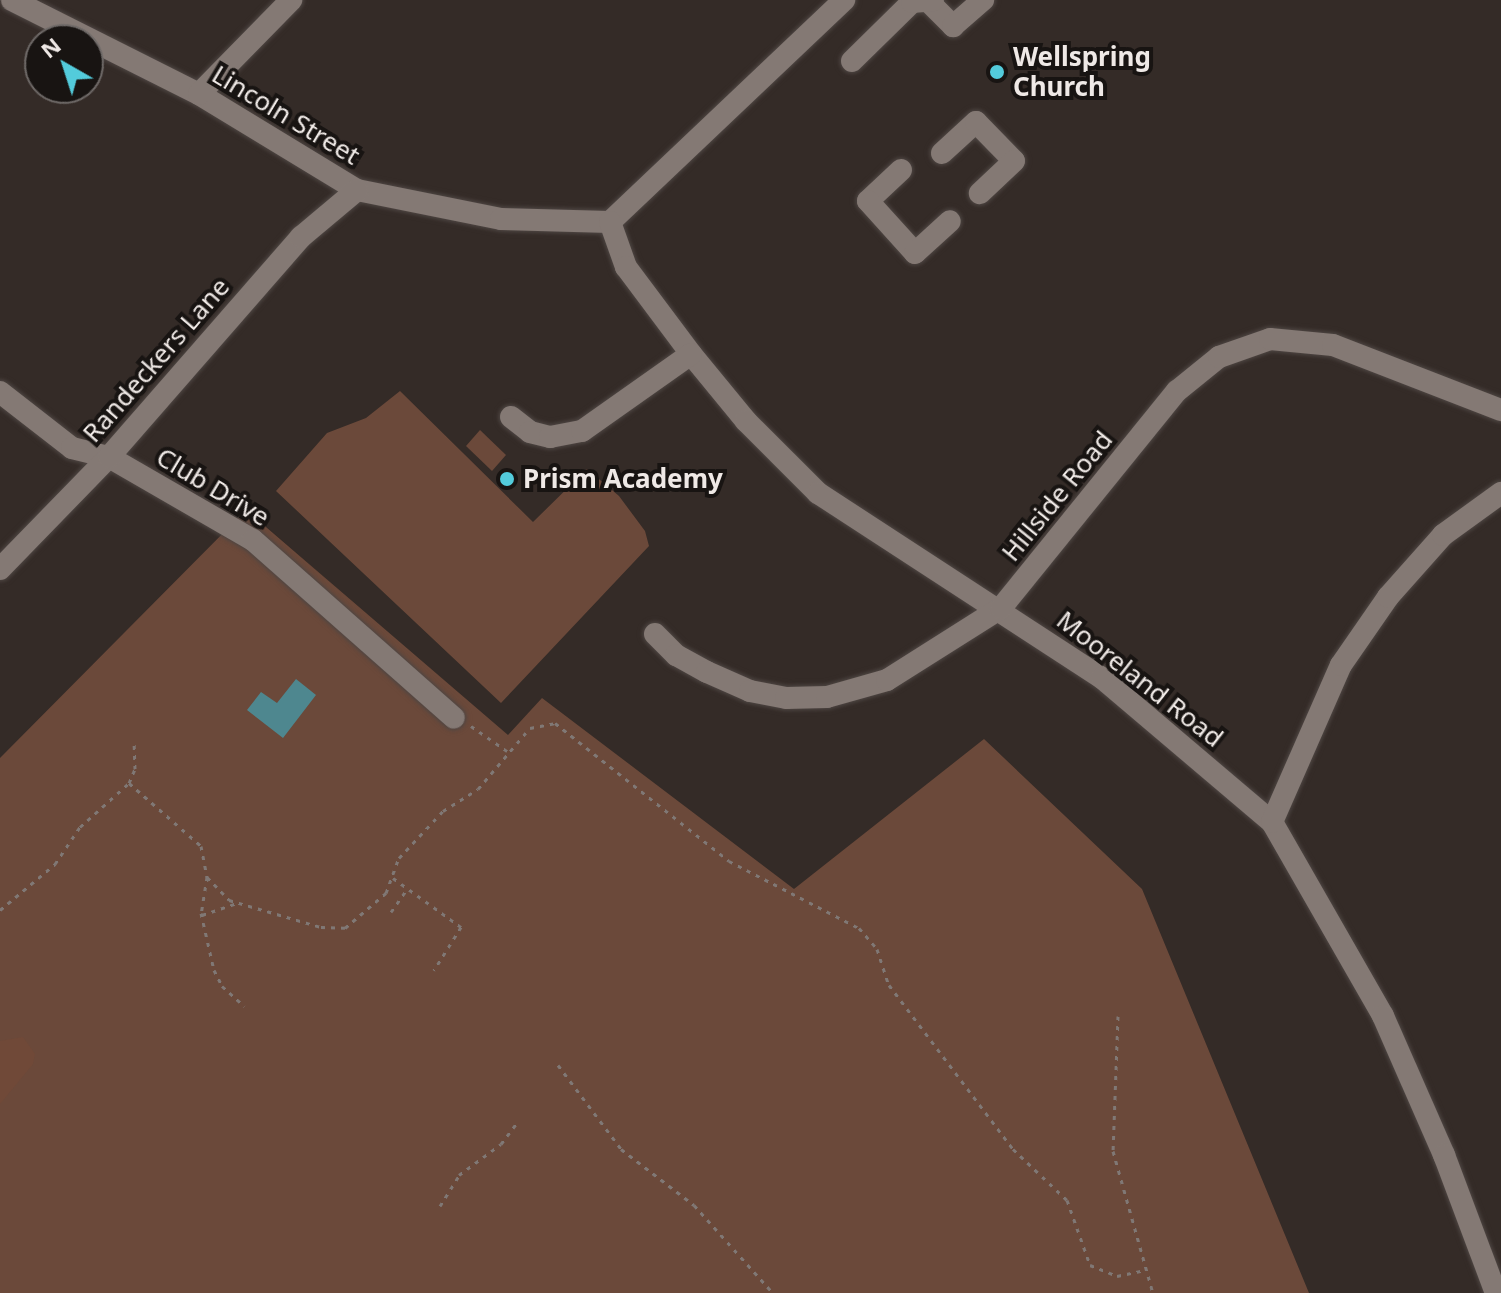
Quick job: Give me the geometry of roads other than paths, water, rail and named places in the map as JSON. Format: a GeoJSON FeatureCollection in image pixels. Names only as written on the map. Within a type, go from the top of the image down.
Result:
{"type":"FeatureCollection","features":[{"type":"Feature","properties":{"kind":"street","name":"Lincoln Street"},"geometry":{"type":"LineString","coordinates":[[12,0],[199,94],[357,190],[501,219],[610,222]]}},
{"type":"Feature","properties":{"kind":"street"},"geometry":{"type":"LineString","coordinates":[[199,94],[291,0]]}},
{"type":"Feature","properties":{"kind":"street"},"geometry":{"type":"LineString","coordinates":[[610,222],[844,0]]}},
{"type":"Feature","properties":{"kind":"street"},"geometry":{"type":"LineString","coordinates":[[852,61],[912,2],[932,1],[953,26],[983,0]]}},
{"type":"Feature","properties":{"kind":"street"},"geometry":{"type":"LineString","coordinates":[[942,153],[976,122],[1014,161],[980,193]]}},
{"type":"Feature","properties":{"kind":"street"},"geometry":{"type":"LineString","coordinates":[[901,170],[868,201],[915,253],[950,221]]}},
{"type":"Feature","properties":{"kind":"street","name":"Randeckers Lane"},"geometry":{"type":"LineString","coordinates":[[0,569],[109,457],[301,237],[357,190]]}},
{"type":"Feature","properties":{"kind":"street","name":"Mooreland Road"},"geometry":{"type":"LineString","coordinates":[[610,222],[626,267],[691,354],[746,421],[818,493],[1001,608],[1102,678],[1272,822],[1383,1016],[1444,1155],[1496,1293]]}},
{"type":"Feature","properties":{"kind":"street","name":"Hillside Road"},"geometry":{"type":"LineString","coordinates":[[655,634],[676,655],[750,691],[827,697],[887,680],[1001,608],[1177,391],[1219,357],[1270,339],[1333,345],[1501,410]]}},
{"type":"Feature","properties":{"kind":"street"},"geometry":{"type":"LineString","coordinates":[[511,417],[530,432],[550,437],[582,431],[691,354]]}},
{"type":"Feature","properties":{"kind":"street","name":"Club Drive"},"geometry":{"type":"LineString","coordinates":[[0,392],[72,448],[109,457],[253,540],[454,718]]}},
{"type":"Feature","properties":{"kind":"street"},"geometry":{"type":"LineString","coordinates":[[1272,822],[1341,665],[1388,597],[1443,535],[1501,493]]}},
{"type":"Feature","properties":{"kind":"water"},"geometry":{"type":"Polygon","coordinates":[[[296,679],[316,695],[283,738],[247,710],[261,692],[277,703],[296,679]]]}},
{"type":"Feature","properties":{"kind":"place","name":"Wellspring Church"},"geometry":{"type":"Point","coordinates":[997,72]}},
{"type":"Feature","properties":{"kind":"place","name":"Prism Academy"},"geometry":{"type":"Point","coordinates":[507,479]}}]}
